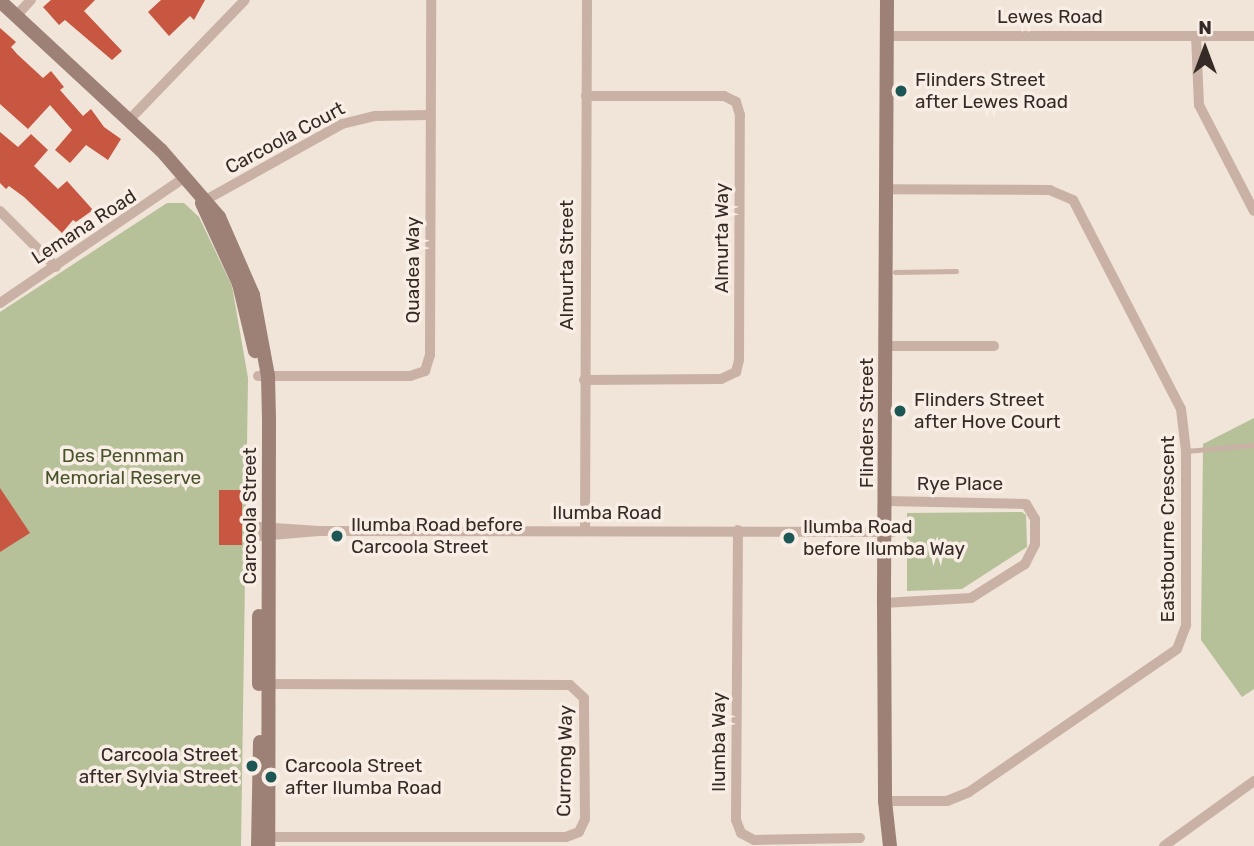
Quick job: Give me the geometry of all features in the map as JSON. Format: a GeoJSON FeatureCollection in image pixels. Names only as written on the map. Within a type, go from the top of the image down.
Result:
{"type":"FeatureCollection","features":[{"type":"Feature","properties":{"kind":"main road","name":"Flinders Street"},"geometry":{"type":"LineString","coordinates":[[887,0],[892,36]]}},
{"type":"Feature","properties":{"kind":"main road","name":"Flinders Street"},"geometry":{"type":"LineString","coordinates":[[890,846],[892,36],[897,0]]}},
{"type":"Feature","properties":{"kind":"main road","name":"Carcoola Street"},"geometry":{"type":"LineString","coordinates":[[0,1],[130,119],[184,178],[201,202],[219,217],[253,295],[263,376],[263,841]]}},
{"type":"Feature","properties":{"kind":"main road","name":"Flinders Street"},"geometry":{"type":"LineString","coordinates":[[890,346],[895,272],[891,189]]}},
{"type":"Feature","properties":{"kind":"main road","name":"Flinders Street"},"geometry":{"type":"LineString","coordinates":[[890,801],[900,846]]}},
{"type":"Feature","properties":{"kind":"street"},"geometry":{"type":"LineString","coordinates":[[16,16],[31,0]]}},
{"type":"Feature","properties":{"kind":"street"},"geometry":{"type":"LineString","coordinates":[[130,119],[245,0]]}},
{"type":"Feature","properties":{"kind":"street","name":"Quadea Way"},"geometry":{"type":"LineString","coordinates":[[263,376],[410,376],[425,370],[430,355],[431,0]]}},
{"type":"Feature","properties":{"kind":"street","name":"Almurta Street"},"geometry":{"type":"LineString","coordinates":[[585,530],[587,0]]}},
{"type":"Feature","properties":{"kind":"street","name":"Lewes Road"},"geometry":{"type":"LineString","coordinates":[[892,36],[1254,36]]}},
{"type":"Feature","properties":{"kind":"street"},"geometry":{"type":"LineString","coordinates":[[1196,36],[1199,105],[1254,211]]}},
{"type":"Feature","properties":{"kind":"street","name":"Almurta Way"},"geometry":{"type":"LineString","coordinates":[[584,380],[729,376],[739,360],[740,278],[740,115],[736,102],[724,96],[586,96]]}},
{"type":"Feature","properties":{"kind":"street","name":"Carcoola Court"},"geometry":{"type":"LineString","coordinates":[[201,202],[342,124],[375,116],[429,115]]}},
{"type":"Feature","properties":{"kind":"street","name":"Lemana Road"},"geometry":{"type":"LineString","coordinates":[[0,303],[184,178]]}},
{"type":"Feature","properties":{"kind":"street","name":"Eastbourne Crescent"},"geometry":{"type":"LineString","coordinates":[[890,801],[947,801],[969,792],[1177,649],[1186,625],[1186,452],[1181,409],[1073,200],[1050,190],[891,189]]}},
{"type":"Feature","properties":{"kind":"street"},"geometry":{"type":"LineString","coordinates":[[0,211],[56,267]]}},
{"type":"Feature","properties":{"kind":"street"},"geometry":{"type":"LineString","coordinates":[[890,346],[994,346]]}},
{"type":"Feature","properties":{"kind":"street","name":"Rye Place"},"geometry":{"type":"LineString","coordinates":[[889,603],[960,601],[979,594],[1025,564],[1032,554],[1035,532],[1032,510],[1017,502],[890,501]]}},
{"type":"Feature","properties":{"kind":"street","name":"Ilumba Way"},"geometry":{"type":"LineString","coordinates":[[738,530],[736,820],[741,833],[754,840],[860,838]]}},
{"type":"Feature","properties":{"kind":"street","name":"Ilumba Road"},"geometry":{"type":"LineString","coordinates":[[264,532],[890,532]]}},
{"type":"Feature","properties":{"kind":"street","name":"Currong Way"},"geometry":{"type":"LineString","coordinates":[[263,841],[566,837],[579,832],[584,819],[584,698],[570,685],[264,684]]}},
{"type":"Feature","properties":{"kind":"street"},"geometry":{"type":"LineString","coordinates":[[1164,846],[1254,781]]}},
{"type":"Feature","properties":{"kind":"lane"},"geometry":{"type":"LineString","coordinates":[[895,272],[949,274],[957,271]]}},
{"type":"Feature","properties":{"kind":"lane"},"geometry":{"type":"LineString","coordinates":[[1186,452],[1254,445]]}},
{"type":"Feature","properties":{"kind":"green space","name":"Des Pennman Memorial Reserve"},"geometry":{"type":"Polygon","coordinates":[[[167,203],[184,203],[199,217],[232,286],[248,378],[241,846],[0,846],[0,312],[167,203]]]}},
{"type":"Feature","properties":{"kind":"green space"},"geometry":{"type":"Polygon","coordinates":[[[1254,418],[1254,689],[1242,697],[1201,640],[1203,444],[1254,418]]]}},
{"type":"Feature","properties":{"kind":"green space"},"geometry":{"type":"Polygon","coordinates":[[[1022,512],[1026,515],[1027,547],[962,589],[907,591],[907,513],[1022,512]]]}},
{"type":"Feature","properties":{"kind":"building"},"geometry":{"type":"Polygon","coordinates":[[[51,0],[95,0],[84,11],[122,51],[112,60],[65,20],[59,25],[43,7],[51,0]]]}},
{"type":"Feature","properties":{"kind":"building"},"geometry":{"type":"Polygon","coordinates":[[[161,0],[205,0],[194,20],[190,16],[169,36],[148,12],[161,0]]]}},
{"type":"Feature","properties":{"kind":"building"},"geometry":{"type":"Polygon","coordinates":[[[0,28],[16,42],[11,47],[17,54],[43,78],[51,71],[64,87],[60,90],[83,116],[91,109],[104,127],[121,139],[108,160],[86,145],[70,163],[55,150],[72,130],[50,105],[28,129],[0,104],[0,28]]]}},
{"type":"Feature","properties":{"kind":"building"},"geometry":{"type":"Polygon","coordinates":[[[0,132],[18,147],[31,134],[48,150],[34,166],[58,189],[67,181],[93,210],[76,222],[73,220],[62,233],[24,197],[9,186],[6,189],[0,183],[0,132]]]}},
{"type":"Feature","properties":{"kind":"building"},"geometry":{"type":"Polygon","coordinates":[[[0,488],[30,533],[0,552],[0,488]]]}},
{"type":"Feature","properties":{"kind":"building"},"geometry":{"type":"Polygon","coordinates":[[[219,490],[242,490],[242,545],[219,545],[219,490]]]}},
{"type":"Feature","properties":{"kind":"place","name":"Flinders Street after Lewes Road"},"geometry":{"type":"Point","coordinates":[901,91]}},
{"type":"Feature","properties":{"kind":"place","name":"Flinders Street after Hove Court"},"geometry":{"type":"Point","coordinates":[900,411]}},
{"type":"Feature","properties":{"kind":"place","name":"Ilumba Road before Carcoola Street"},"geometry":{"type":"Point","coordinates":[337,536]}},
{"type":"Feature","properties":{"kind":"place","name":"Ilumba Road before Ilumba Way"},"geometry":{"type":"Point","coordinates":[789,538]}},
{"type":"Feature","properties":{"kind":"place","name":"Carcoola Street after Sylvia Street"},"geometry":{"type":"Point","coordinates":[252,766]}},
{"type":"Feature","properties":{"kind":"place","name":"Carcoola Street after Ilumba Road"},"geometry":{"type":"Point","coordinates":[271,777]}}]}
